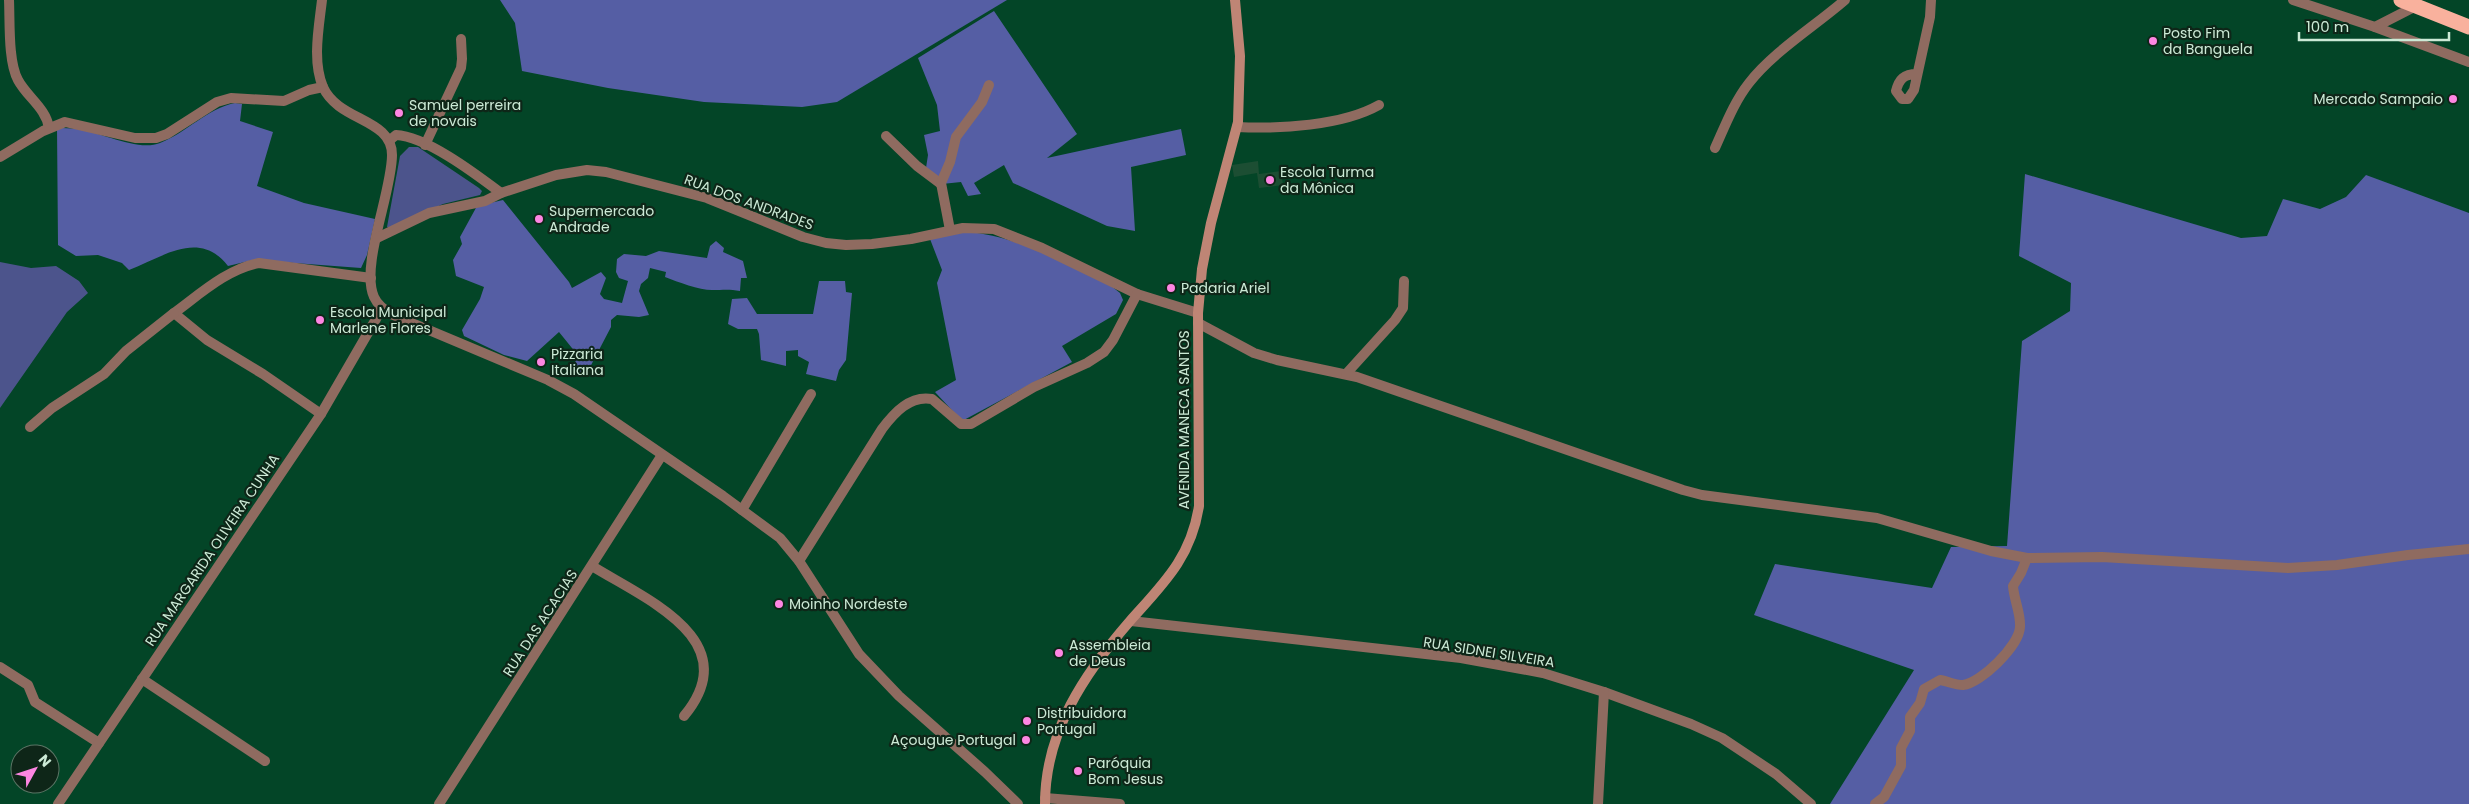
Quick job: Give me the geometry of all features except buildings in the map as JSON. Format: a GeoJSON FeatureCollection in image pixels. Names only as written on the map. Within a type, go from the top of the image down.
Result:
{"type":"FeatureCollection","features":[{"type":"Feature","properties":{"kind":"highway"},"geometry":{"type":"LineString","coordinates":[[2401,0],[2469,27]]}},
{"type":"Feature","properties":{"kind":"street"},"geometry":{"type":"LineString","coordinates":[[9,0],[10,46],[17,78],[27,95],[48,117],[49,128]]}},
{"type":"Feature","properties":{"kind":"street"},"geometry":{"type":"LineString","coordinates":[[322,0],[318,55],[323,87],[338,106],[384,131],[390,140],[392,167],[371,267],[373,296],[381,307],[393,314],[548,380],[595,406],[780,538],[799,561],[859,654],[899,696],[985,772],[1018,804]]}},
{"type":"Feature","properties":{"kind":"street","name":"AVENIDA MANECA SANTOS"},"geometry":{"type":"LineString","coordinates":[[1045,801],[1048,764],[1066,713],[1093,667],[1168,579],[1190,544],[1196,526],[1200,506],[1198,318],[1202,269],[1211,223],[1237,127],[1240,101],[1240,56],[1235,0]]}},
{"type":"Feature","properties":{"kind":"street"},"geometry":{"type":"LineString","coordinates":[[1715,148],[1740,96],[1750,82],[1845,0]]}},
{"type":"Feature","properties":{"kind":"street"},"geometry":{"type":"LineString","coordinates":[[1917,74],[1930,17],[1931,0]]}},
{"type":"Feature","properties":{"kind":"street"},"geometry":{"type":"LineString","coordinates":[[2293,0],[2375,27],[2469,62]]}},
{"type":"Feature","properties":{"kind":"street"},"geometry":{"type":"LineString","coordinates":[[2375,27],[2416,6]]}},
{"type":"Feature","properties":{"kind":"street"},"geometry":{"type":"LineString","coordinates":[[425,145],[461,68],[461,39]]}},
{"type":"Feature","properties":{"kind":"street"},"geometry":{"type":"LineString","coordinates":[[950,230],[941,184],[950,162],[956,137],[982,102],[989,85]]}},
{"type":"Feature","properties":{"kind":"street"},"geometry":{"type":"LineString","coordinates":[[0,157],[49,128],[65,122],[134,138],[156,138],[166,134],[217,102],[231,98],[284,102],[309,90],[323,87]]}},
{"type":"Feature","properties":{"kind":"street"},"geometry":{"type":"LineString","coordinates":[[1237,127],[1283,127],[1348,117],[1364,113],[1379,104]]}},
{"type":"Feature","properties":{"kind":"street"},"geometry":{"type":"LineString","coordinates":[[390,140],[396,135],[404,136],[440,152],[501,193]]}},
{"type":"Feature","properties":{"kind":"street"},"geometry":{"type":"LineString","coordinates":[[886,136],[917,166],[941,184]]}},
{"type":"Feature","properties":{"kind":"street","name":"RUA DOS ANDRADES"},"geometry":{"type":"LineString","coordinates":[[377,238],[429,213],[485,201],[501,193],[556,174],[587,170],[606,172],[707,198],[803,237],[826,243],[846,245],[872,244],[911,239],[950,230],[980,227],[1009,234],[1137,294],[1198,318],[1254,353],[1277,360],[1346,374],[1702,495],[1877,518],[1991,552],[2027,558],[2102,558],[2288,568],[2353,564],[2408,555],[2469,549]]}},
{"type":"Feature","properties":{"kind":"street"},"geometry":{"type":"LineString","coordinates":[[30,427],[52,408],[104,374],[126,351],[174,313],[231,272],[244,266],[260,263],[371,278]]}},
{"type":"Feature","properties":{"kind":"street"},"geometry":{"type":"LineString","coordinates":[[1346,374],[1395,320],[1403,308],[1404,281]]}},
{"type":"Feature","properties":{"kind":"street"},"geometry":{"type":"LineString","coordinates":[[799,561],[882,429],[898,410],[916,400],[932,399],[961,424],[971,424],[1034,387],[1086,363],[1104,352],[1113,340],[1137,294]]}},
{"type":"Feature","properties":{"kind":"street","name":"RUA MARGARIDA OLIVEIRA CUNHA"},"geometry":{"type":"LineString","coordinates":[[58,804],[321,414],[376,320],[381,307]]}},
{"type":"Feature","properties":{"kind":"street"},"geometry":{"type":"LineString","coordinates":[[174,313],[207,340],[263,374],[321,414]]}},
{"type":"Feature","properties":{"kind":"street"},"geometry":{"type":"LineString","coordinates":[[742,510],[811,394]]}},
{"type":"Feature","properties":{"kind":"street","name":"RUA DAS ACACIAS"},"geometry":{"type":"LineString","coordinates":[[439,804],[662,455]]}},
{"type":"Feature","properties":{"kind":"street"},"geometry":{"type":"LineString","coordinates":[[1875,804],[1884,797],[1901,766],[1901,748],[1911,725],[1910,717],[1920,704],[1924,689],[1940,680],[1963,685],[1978,680],[2005,654],[2017,636],[2020,628],[2014,586],[2027,558]]}},
{"type":"Feature","properties":{"kind":"street"},"geometry":{"type":"LineString","coordinates":[[592,566],[671,614],[691,633],[698,646],[703,676],[698,697],[684,716]]}},
{"type":"Feature","properties":{"kind":"street","name":"RUA SIDNEI SILVEIRA"},"geometry":{"type":"LineString","coordinates":[[1131,621],[1461,658],[1543,673],[1604,692],[1692,724],[1722,738],[1776,774],[1811,804]]}},
{"type":"Feature","properties":{"kind":"street"},"geometry":{"type":"LineString","coordinates":[[0,667],[28,685],[35,702],[99,743]]}},
{"type":"Feature","properties":{"kind":"street"},"geometry":{"type":"LineString","coordinates":[[142,679],[265,761]]}},
{"type":"Feature","properties":{"kind":"street"},"geometry":{"type":"LineString","coordinates":[[1598,804],[1604,692]]}},
{"type":"Feature","properties":{"kind":"street"},"geometry":{"type":"LineString","coordinates":[[1045,801],[1120,804]]}},
{"type":"Feature","properties":{"kind":"shaded area"},"geometry":{"type":"Polygon","coordinates":[[[500,0],[1007,0],[837,102],[802,107],[704,102],[608,88],[522,71],[515,23],[500,0]]]}},
{"type":"Feature","properties":{"kind":"shaded area"},"geometry":{"type":"Polygon","coordinates":[[[994,11],[1077,134],[1047,158],[1181,129],[1186,155],[1131,167],[1135,231],[1107,226],[1013,183],[1004,165],[974,183],[981,194],[968,196],[961,182],[942,184],[926,168],[928,155],[924,135],[940,131],[937,105],[918,58],[994,11]]]}},
{"type":"Feature","properties":{"kind":"shaded area"},"geometry":{"type":"Polygon","coordinates":[[[235,103],[242,104],[240,121],[273,132],[257,186],[304,203],[375,219],[367,255],[361,268],[253,260],[228,266],[217,255],[205,249],[193,248],[180,249],[168,253],[129,270],[122,263],[98,255],[76,256],[58,245],[57,128],[77,129],[130,143],[151,145],[170,138],[215,110],[235,103]]]}},
{"type":"Feature","properties":{"kind":"shaded area"},"geometry":{"type":"Polygon","coordinates":[[[409,147],[418,147],[479,188],[482,191],[480,195],[443,204],[390,228],[387,227],[400,156],[409,147]]]}},
{"type":"Feature","properties":{"kind":"shaded area"},"geometry":{"type":"Polygon","coordinates":[[[1258,161],[1259,174],[1281,171],[1283,185],[1259,188],[1257,173],[1234,177],[1232,165],[1258,161]]]}},
{"type":"Feature","properties":{"kind":"shaded area"},"geometry":{"type":"Polygon","coordinates":[[[2025,174],[2241,238],[2267,236],[2283,199],[2320,209],[2346,197],[2366,175],[2469,213],[2469,804],[1830,804],[1914,670],[1754,615],[1775,564],[1932,588],[1951,547],[2007,546],[2022,341],[2070,311],[2071,283],[2019,256],[2025,174]]]}},
{"type":"Feature","properties":{"kind":"shaded area"},"geometry":{"type":"Polygon","coordinates":[[[503,200],[572,288],[601,272],[606,278],[600,294],[604,299],[622,303],[628,281],[619,278],[616,272],[617,259],[624,254],[646,256],[659,251],[707,258],[710,246],[716,241],[724,248],[723,252],[743,261],[747,278],[741,278],[740,291],[707,290],[670,279],[665,277],[666,272],[650,268],[648,278],[641,284],[639,291],[649,315],[639,317],[617,315],[611,320],[611,327],[588,371],[581,374],[575,368],[576,353],[559,332],[527,361],[504,355],[464,336],[462,330],[480,299],[484,287],[456,276],[453,260],[462,244],[460,237],[477,206],[503,200]]]}},
{"type":"Feature","properties":{"kind":"shaded area"},"geometry":{"type":"Polygon","coordinates":[[[966,232],[1004,239],[1040,252],[1110,285],[1120,293],[1123,300],[1116,314],[1062,346],[1072,362],[962,421],[935,392],[956,380],[937,283],[942,270],[930,239],[966,232]]]}},
{"type":"Feature","properties":{"kind":"shaded area"},"geometry":{"type":"Polygon","coordinates":[[[0,262],[31,268],[56,266],[79,281],[88,293],[67,312],[0,408],[0,262]]]}},
{"type":"Feature","properties":{"kind":"shaded area"},"geometry":{"type":"Polygon","coordinates":[[[819,281],[845,281],[846,292],[852,293],[846,360],[839,370],[836,381],[806,374],[809,362],[798,356],[798,350],[786,351],[786,366],[761,360],[757,329],[738,329],[728,324],[732,299],[747,298],[757,314],[813,314],[819,281]]]}},
{"type":"Feature","properties":{"kind":"place","name":"Posto Fim da Banguela"},"geometry":{"type":"Point","coordinates":[2153,41]}},
{"type":"Feature","properties":{"kind":"place","name":"Mercado Sampaio"},"geometry":{"type":"Point","coordinates":[2453,99]}},
{"type":"Feature","properties":{"kind":"place","name":"Samuel perreira de novais"},"geometry":{"type":"Point","coordinates":[399,113]}},
{"type":"Feature","properties":{"kind":"place","name":"Escola Turma da Mônica"},"geometry":{"type":"Point","coordinates":[1270,180]}},
{"type":"Feature","properties":{"kind":"place","name":"Supermercado Andrade"},"geometry":{"type":"Point","coordinates":[539,219]}},
{"type":"Feature","properties":{"kind":"place","name":"Padaria Ariel"},"geometry":{"type":"Point","coordinates":[1171,288]}},
{"type":"Feature","properties":{"kind":"place","name":"Escola Municipal Marlene Flores"},"geometry":{"type":"Point","coordinates":[320,320]}},
{"type":"Feature","properties":{"kind":"place","name":"Pizzaria Italiana"},"geometry":{"type":"Point","coordinates":[541,362]}},
{"type":"Feature","properties":{"kind":"place","name":"Moinho Nordeste"},"geometry":{"type":"Point","coordinates":[779,604]}},
{"type":"Feature","properties":{"kind":"place","name":"Assembleia de Deus"},"geometry":{"type":"Point","coordinates":[1059,653]}},
{"type":"Feature","properties":{"kind":"place","name":"Distribuidora Portugal"},"geometry":{"type":"Point","coordinates":[1027,721]}},
{"type":"Feature","properties":{"kind":"place","name":"Açougue Portugal"},"geometry":{"type":"Point","coordinates":[1026,740]}},
{"type":"Feature","properties":{"kind":"place","name":"Paróquia Bom Jesus"},"geometry":{"type":"Point","coordinates":[1078,771]}}]}
